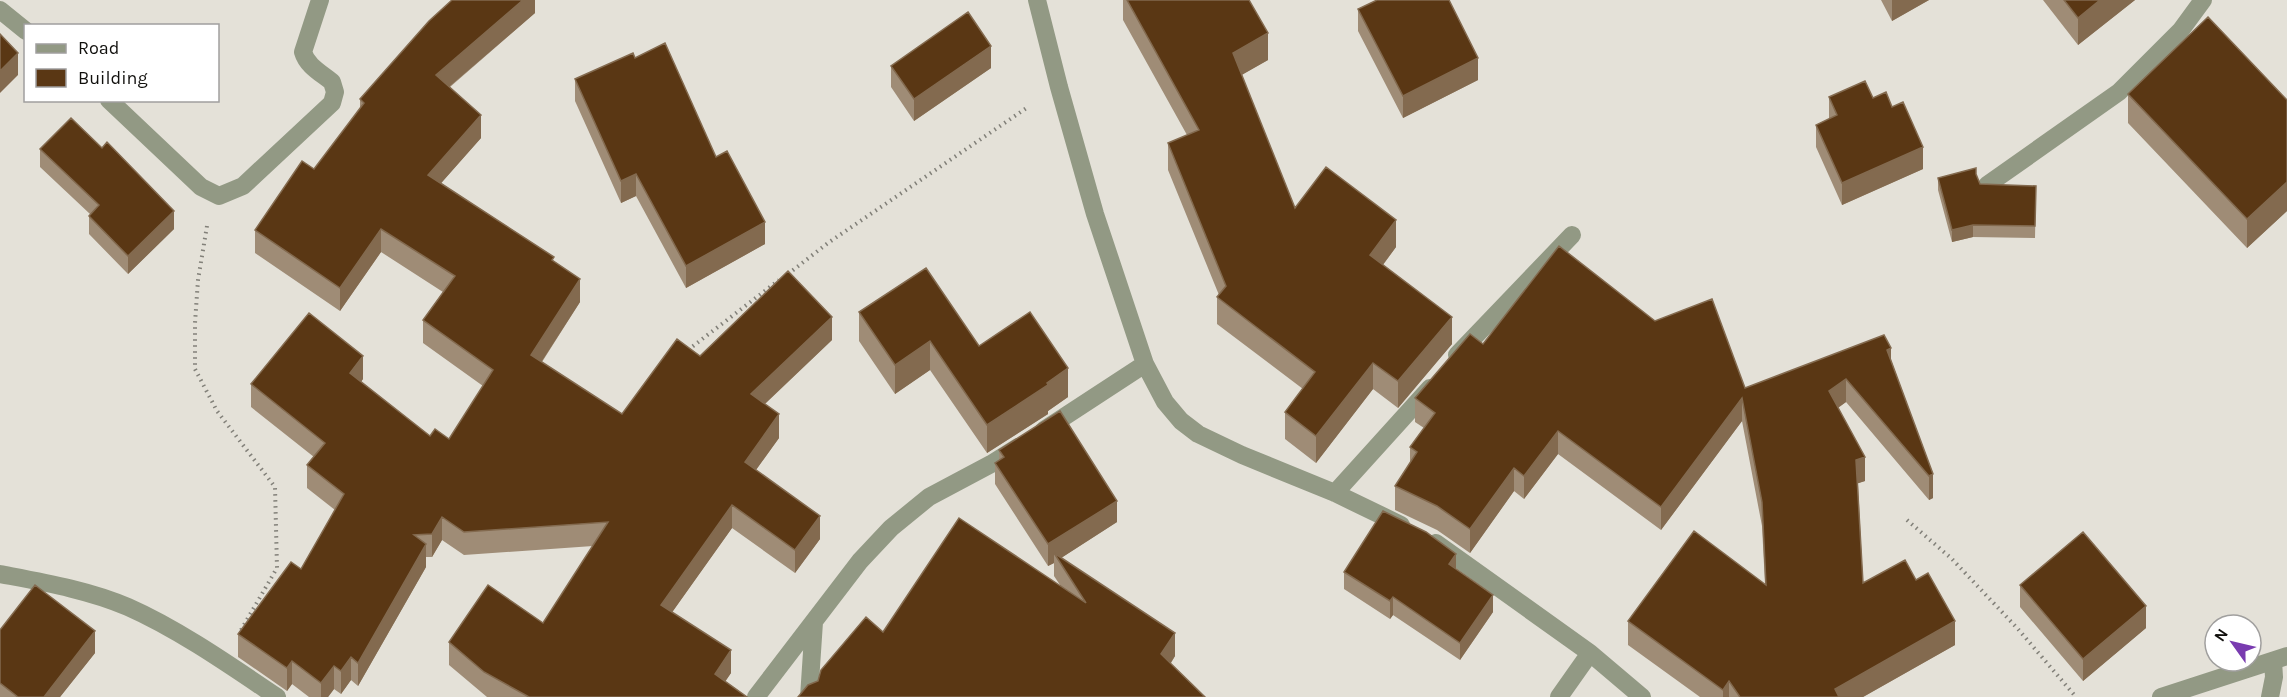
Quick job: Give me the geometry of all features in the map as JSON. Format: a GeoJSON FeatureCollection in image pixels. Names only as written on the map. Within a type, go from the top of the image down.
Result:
{"type":"FeatureCollection","features":[{"type":"Feature","properties":{"kind":"street"},"geometry":{"type":"LineString","coordinates":[[111,102],[201,187],[219,196],[243,186],[332,103],[335,92],[332,82],[305,60],[303,52],[320,0]]}},
{"type":"Feature","properties":{"kind":"street"},"geometry":{"type":"LineString","coordinates":[[1037,0],[1095,214],[1146,364],[1166,402],[1181,421],[1198,434],[1242,455],[1335,493],[1420,534],[1460,559],[1590,653],[1642,697]]}},
{"type":"Feature","properties":{"kind":"street"},"geometry":{"type":"LineString","coordinates":[[1987,185],[2120,92],[2181,30],[2203,0]]}},
{"type":"Feature","properties":{"kind":"street"},"geometry":{"type":"LineString","coordinates":[[0,10],[24,29]]}},
{"type":"Feature","properties":{"kind":"street"},"geometry":{"type":"LineString","coordinates":[[1335,493],[1443,372],[1572,235]]}},
{"type":"Feature","properties":{"kind":"street"},"geometry":{"type":"LineString","coordinates":[[756,697],[860,561],[891,528],[929,497],[991,465],[1146,364]]}},
{"type":"Feature","properties":{"kind":"street"},"geometry":{"type":"LineString","coordinates":[[0,574],[39,582],[128,607],[224,661],[277,697]]}},
{"type":"Feature","properties":{"kind":"street"},"geometry":{"type":"LineString","coordinates":[[809,697],[814,622]]}},
{"type":"Feature","properties":{"kind":"street"},"geometry":{"type":"LineString","coordinates":[[1559,697],[1590,653]]}},
{"type":"Feature","properties":{"kind":"street"},"geometry":{"type":"LineString","coordinates":[[2162,697],[2280,659]]}},
{"type":"Feature","properties":{"kind":"street"},"geometry":{"type":"LineString","coordinates":[[2270,697],[2280,659]]}},
{"type":"Feature","properties":{"kind":"path"},"geometry":{"type":"LineString","coordinates":[[687,351],[828,243],[1059,87]]}},
{"type":"Feature","properties":{"kind":"path"},"geometry":{"type":"LineString","coordinates":[[213,193],[198,280],[195,369],[217,411],[275,487],[277,568],[224,661]]}},
{"type":"Feature","properties":{"kind":"path"},"geometry":{"type":"LineString","coordinates":[[1906,520],[1952,559],[2018,629],[2076,697]]}},
{"type":"Feature","properties":{"kind":"building"},"geometry":{"type":"Polygon","coordinates":[[[452,0],[523,0],[436,75],[481,115],[428,175],[554,257],[552,260],[580,279],[531,355],[622,414],[677,339],[700,356],[788,271],[832,317],[751,394],[779,414],[745,462],[820,516],[795,550],[732,505],[661,605],[731,650],[715,674],[747,697],[529,697],[484,672],[449,642],[488,585],[543,623],[608,522],[464,532],[442,517],[432,534],[414,535],[426,544],[358,663],[351,657],[341,671],[334,666],[321,683],[292,661],[287,668],[238,634],[291,562],[301,569],[344,494],[307,465],[325,443],[251,384],[309,313],[363,356],[350,373],[430,436],[435,429],[449,439],[493,370],[423,320],[455,276],[381,229],[340,288],[255,230],[302,161],[314,169],[364,103],[360,99],[429,21],[452,0]]]}},
{"type":"Feature","properties":{"kind":"building"},"geometry":{"type":"Polygon","coordinates":[[[1127,0],[1249,0],[1268,33],[1233,53],[1295,208],[1326,167],[1396,220],[1370,255],[1452,317],[1398,381],[1373,363],[1316,436],[1285,412],[1315,372],[1217,297],[1226,286],[1168,143],[1199,130],[1127,0]]]}},
{"type":"Feature","properties":{"kind":"building"},"geometry":{"type":"Polygon","coordinates":[[[1377,0],[1449,0],[1478,58],[1403,96],[1358,9],[1377,0]]]}},
{"type":"Feature","properties":{"kind":"building"},"geometry":{"type":"Polygon","coordinates":[[[2064,0],[2100,0],[2078,18],[2064,0]]]}},
{"type":"Feature","properties":{"kind":"building"},"geometry":{"type":"Polygon","coordinates":[[[968,12],[991,46],[914,99],[891,66],[968,12]]]}},
{"type":"Feature","properties":{"kind":"building"},"geometry":{"type":"Polygon","coordinates":[[[2208,17],[2287,100],[2287,182],[2247,219],[2128,94],[2208,17]]]}},
{"type":"Feature","properties":{"kind":"building"},"geometry":{"type":"Polygon","coordinates":[[[0,34],[18,53],[0,71],[0,34]]]}},
{"type":"Feature","properties":{"kind":"building"},"geometry":{"type":"Polygon","coordinates":[[[665,43],[716,157],[727,151],[765,222],[686,266],[636,174],[621,181],[575,79],[633,53],[635,58],[665,43]]]}},
{"type":"Feature","properties":{"kind":"building"},"geometry":{"type":"Polygon","coordinates":[[[1865,81],[1873,98],[1886,92],[1892,107],[1903,102],[1923,147],[1842,183],[1816,125],[1837,115],[1829,97],[1865,81]]]}},
{"type":"Feature","properties":{"kind":"building"},"geometry":{"type":"Polygon","coordinates":[[[71,118],[102,148],[107,142],[174,211],[128,256],[89,216],[99,205],[40,149],[71,118]]]}},
{"type":"Feature","properties":{"kind":"building"},"geometry":{"type":"Polygon","coordinates":[[[1976,168],[1980,184],[2036,186],[2035,226],[1973,225],[1952,230],[1938,178],[1976,168]]]}},
{"type":"Feature","properties":{"kind":"building"},"geometry":{"type":"Polygon","coordinates":[[[1559,246],[1655,321],[1712,299],[1745,388],[1884,335],[1891,348],[1887,350],[1933,474],[1929,476],[1846,379],[1829,391],[1865,457],[1856,460],[1863,583],[1905,560],[1916,580],[1928,573],[1955,621],[1835,689],[1839,697],[1740,697],[1729,681],[1723,690],[1628,621],[1694,531],[1766,585],[1762,502],[1742,398],[1661,507],[1558,431],[1524,476],[1514,468],[1470,529],[1437,506],[1395,486],[1417,452],[1410,447],[1435,413],[1415,398],[1470,334],[1483,344],[1559,246]]]}},
{"type":"Feature","properties":{"kind":"building"},"geometry":{"type":"Polygon","coordinates":[[[926,268],[979,346],[1030,312],[1068,368],[1047,383],[1048,385],[987,425],[930,341],[895,365],[859,312],[926,268]]]}},
{"type":"Feature","properties":{"kind":"building"},"geometry":{"type":"Polygon","coordinates":[[[1060,411],[1117,501],[1048,544],[995,463],[1004,457],[999,450],[1060,411]]]}},
{"type":"Feature","properties":{"kind":"building"},"geometry":{"type":"Polygon","coordinates":[[[1383,511],[1426,532],[1456,554],[1449,564],[1493,595],[1460,643],[1393,597],[1390,601],[1344,572],[1383,511]]]}},
{"type":"Feature","properties":{"kind":"building"},"geometry":{"type":"Polygon","coordinates":[[[959,518],[1086,603],[1054,553],[1175,633],[1161,654],[1205,697],[798,697],[808,685],[818,681],[821,670],[866,617],[883,632],[959,518]]]}},
{"type":"Feature","properties":{"kind":"building"},"geometry":{"type":"Polygon","coordinates":[[[2083,532],[2146,606],[2083,659],[2020,585],[2083,532]]]}},
{"type":"Feature","properties":{"kind":"building"},"geometry":{"type":"Polygon","coordinates":[[[35,585],[95,631],[44,697],[18,697],[0,683],[0,630],[35,585]]]}}]}
